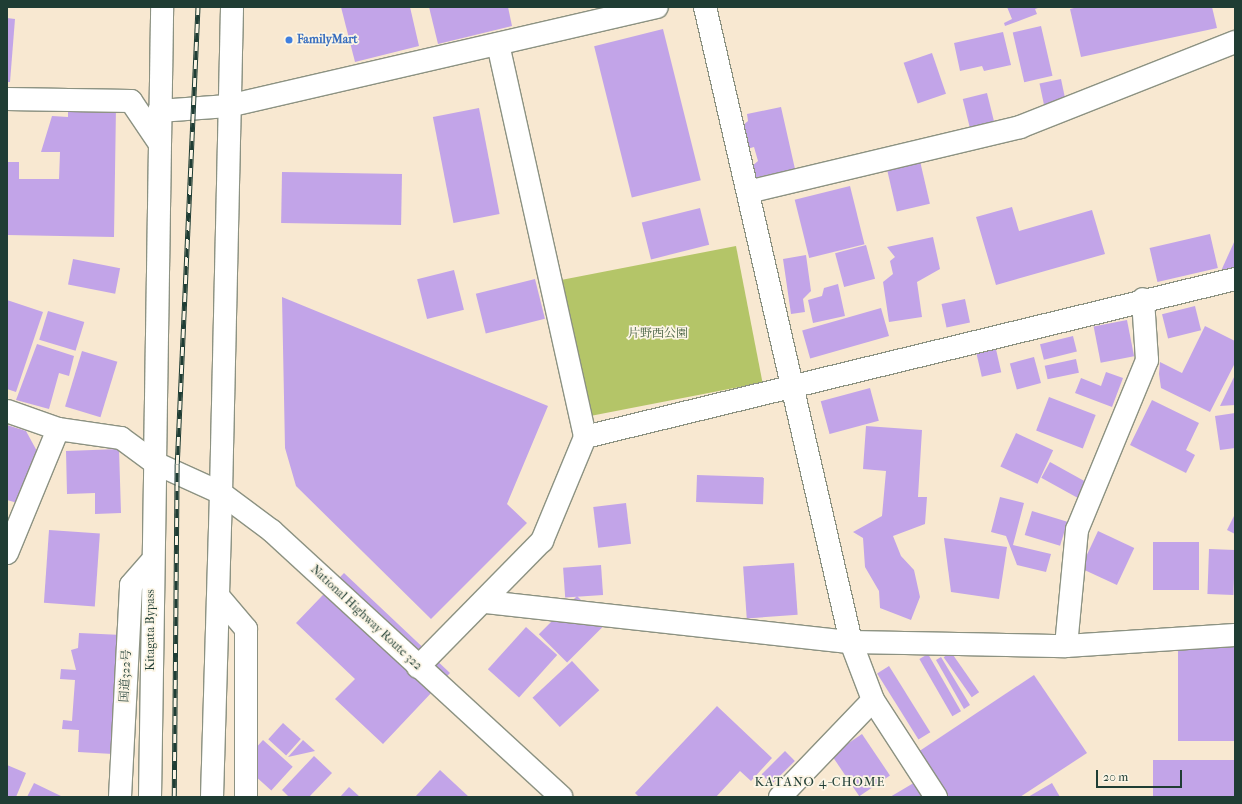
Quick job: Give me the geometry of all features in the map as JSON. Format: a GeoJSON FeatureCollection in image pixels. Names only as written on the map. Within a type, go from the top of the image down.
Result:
{"type":"FeatureCollection","features":[{"type":"Feature","properties":{"kind":"main road","name":"Kitagata Bypass"},"geometry":{"type":"LineString","coordinates":[[150,797],[151,562],[155,463],[158,141],[162,7]]}},
{"type":"Feature","properties":{"kind":"main road"},"geometry":{"type":"LineString","coordinates":[[212,797],[219,597],[228,106],[232,7]]}},
{"type":"Feature","properties":{"kind":"main road"},"geometry":{"type":"LineString","coordinates":[[159,111],[228,106],[657,7]]}},
{"type":"Feature","properties":{"kind":"main road"},"geometry":{"type":"LineString","coordinates":[[705,7],[851,642],[873,700],[936,797]]}},
{"type":"Feature","properties":{"kind":"main road"},"geometry":{"type":"LineString","coordinates":[[748,192],[1020,127],[1235,42]]}},
{"type":"Feature","properties":{"kind":"main road"},"geometry":{"type":"LineString","coordinates":[[418,667],[486,602],[542,541],[585,437],[498,44]]}},
{"type":"Feature","properties":{"kind":"main road"},"geometry":{"type":"LineString","coordinates":[[7,99],[131,101],[158,141]]}},
{"type":"Feature","properties":{"kind":"main road"},"geometry":{"type":"LineString","coordinates":[[585,437],[792,384],[1235,278]]}},
{"type":"Feature","properties":{"kind":"main road"},"geometry":{"type":"LineString","coordinates":[[1066,646],[1077,530],[1147,360],[1143,299]]}},
{"type":"Feature","properties":{"kind":"main road","name":"National Highway Route 322"},"geometry":{"type":"LineString","coordinates":[[7,411],[58,429],[121,438],[155,463],[221,493],[272,530],[418,667],[561,797]]}},
{"type":"Feature","properties":{"kind":"main road"},"geometry":{"type":"LineString","coordinates":[[8,548],[58,429]]}},
{"type":"Feature","properties":{"kind":"main road","name":"国道322号"},"geometry":{"type":"LineString","coordinates":[[120,797],[131,585],[151,562]]}},
{"type":"Feature","properties":{"kind":"main road"},"geometry":{"type":"LineString","coordinates":[[219,597],[246,629],[246,797]]}},
{"type":"Feature","properties":{"kind":"main road"},"geometry":{"type":"LineString","coordinates":[[486,602],[851,642],[1066,646],[1235,635]]}},
{"type":"Feature","properties":{"kind":"main road"},"geometry":{"type":"LineString","coordinates":[[780,797],[873,700]]}},
{"type":"Feature","properties":{"kind":"green space","name":"片野西公園"},"geometry":{"type":"Polygon","coordinates":[[[736,246],[763,382],[580,418],[553,281],[736,246]]]}},
{"type":"Feature","properties":{"kind":"building"},"geometry":{"type":"Polygon","coordinates":[[[341,7],[410,7],[419,46],[355,62],[341,7]]]}},
{"type":"Feature","properties":{"kind":"building"},"geometry":{"type":"Polygon","coordinates":[[[429,7],[508,7],[512,26],[438,44],[429,7]]]}},
{"type":"Feature","properties":{"kind":"building"},"geometry":{"type":"Polygon","coordinates":[[[1007,7],[1041,7],[1035,9],[1037,14],[1005,26],[1004,23],[1012,19],[1007,7]]]}},
{"type":"Feature","properties":{"kind":"building"},"geometry":{"type":"Polygon","coordinates":[[[1078,7],[1212,7],[1217,28],[1081,57],[1070,9],[1078,7]]]}},
{"type":"Feature","properties":{"kind":"building"},"geometry":{"type":"Polygon","coordinates":[[[7,18],[15,19],[10,82],[7,82],[7,18]]]}},
{"type":"Feature","properties":{"kind":"building"},"geometry":{"type":"Polygon","coordinates":[[[1041,26],[1052,76],[1024,82],[1013,33],[1041,26]]]}},
{"type":"Feature","properties":{"kind":"building"},"geometry":{"type":"Polygon","coordinates":[[[663,29],[701,180],[632,198],[594,46],[663,29]]]}},
{"type":"Feature","properties":{"kind":"building"},"geometry":{"type":"Polygon","coordinates":[[[1003,32],[1011,65],[984,71],[982,66],[960,71],[954,43],[1003,32]]]}},
{"type":"Feature","properties":{"kind":"building"},"geometry":{"type":"Polygon","coordinates":[[[932,53],[946,94],[918,103],[904,63],[932,53]]]}},
{"type":"Feature","properties":{"kind":"building"},"geometry":{"type":"Polygon","coordinates":[[[1061,79],[1066,103],[1045,108],[1039,84],[1061,79]]]}},
{"type":"Feature","properties":{"kind":"building"},"geometry":{"type":"Polygon","coordinates":[[[987,93],[994,121],[970,127],[963,99],[987,93]]]}},
{"type":"Feature","properties":{"kind":"building"},"geometry":{"type":"Polygon","coordinates":[[[68,106],[116,107],[114,237],[7,235],[7,162],[19,162],[19,179],[59,179],[60,152],[41,152],[52,116],[68,117],[68,106]]]}},
{"type":"Feature","properties":{"kind":"building"},"geometry":{"type":"Polygon","coordinates":[[[781,107],[795,169],[753,178],[751,167],[758,161],[754,147],[747,149],[741,127],[748,121],[747,114],[781,107]]]}},
{"type":"Feature","properties":{"kind":"building"},"geometry":{"type":"Polygon","coordinates":[[[479,108],[500,214],[453,223],[433,117],[479,108]]]}},
{"type":"Feature","properties":{"kind":"building"},"geometry":{"type":"Polygon","coordinates":[[[920,161],[930,204],[897,212],[887,169],[920,161]]]}},
{"type":"Feature","properties":{"kind":"building"},"geometry":{"type":"Polygon","coordinates":[[[282,172],[402,174],[401,225],[281,223],[282,172]]]}},
{"type":"Feature","properties":{"kind":"building"},"geometry":{"type":"Polygon","coordinates":[[[850,186],[865,244],[809,258],[795,200],[850,186]]]}},
{"type":"Feature","properties":{"kind":"building"},"geometry":{"type":"Polygon","coordinates":[[[1012,207],[1019,231],[1092,210],[1105,254],[996,285],[976,217],[1012,207]]]}},
{"type":"Feature","properties":{"kind":"building"},"geometry":{"type":"Polygon","coordinates":[[[700,208],[709,245],[651,259],[642,223],[700,208]]]}},
{"type":"Feature","properties":{"kind":"building"},"geometry":{"type":"Polygon","coordinates":[[[1210,234],[1218,268],[1157,282],[1150,248],[1210,234]]]}},
{"type":"Feature","properties":{"kind":"building"},"geometry":{"type":"Polygon","coordinates":[[[933,237],[940,269],[917,282],[922,317],[889,322],[883,282],[893,274],[890,261],[895,257],[887,247],[933,237]]]}},
{"type":"Feature","properties":{"kind":"building"},"geometry":{"type":"Polygon","coordinates":[[[1235,240],[1235,268],[1221,271],[1235,240]]]}},
{"type":"Feature","properties":{"kind":"building"},"geometry":{"type":"Polygon","coordinates":[[[866,245],[875,279],[844,287],[835,253],[866,245]]]}},
{"type":"Feature","properties":{"kind":"building"},"geometry":{"type":"Polygon","coordinates":[[[806,255],[811,291],[803,299],[805,312],[791,314],[783,259],[806,255]]]}},
{"type":"Feature","properties":{"kind":"building"},"geometry":{"type":"Polygon","coordinates":[[[73,259],[120,268],[115,294],[68,285],[73,259]]]}},
{"type":"Feature","properties":{"kind":"building"},"geometry":{"type":"Polygon","coordinates":[[[454,270],[464,310],[427,319],[417,279],[454,270]]]}},
{"type":"Feature","properties":{"kind":"building"},"geometry":{"type":"Polygon","coordinates":[[[535,279],[545,319],[486,334],[476,294],[535,279]]]}},
{"type":"Feature","properties":{"kind":"building"},"geometry":{"type":"Polygon","coordinates":[[[838,284],[845,316],[813,323],[808,300],[822,296],[824,288],[838,284]]]}},
{"type":"Feature","properties":{"kind":"building"},"geometry":{"type":"Polygon","coordinates":[[[282,297],[548,406],[507,504],[527,523],[431,619],[296,486],[285,448],[282,297]]]}},
{"type":"Feature","properties":{"kind":"building"},"geometry":{"type":"Polygon","coordinates":[[[965,299],[970,322],[947,327],[942,304],[965,299]]]}},
{"type":"Feature","properties":{"kind":"building"},"geometry":{"type":"Polygon","coordinates":[[[7,300],[43,312],[16,392],[7,389],[7,300]]]}},
{"type":"Feature","properties":{"kind":"building"},"geometry":{"type":"Polygon","coordinates":[[[1195,306],[1201,330],[1168,338],[1162,314],[1195,306]]]}},
{"type":"Feature","properties":{"kind":"building"},"geometry":{"type":"Polygon","coordinates":[[[881,308],[889,336],[810,358],[802,331],[881,308]]]}},
{"type":"Feature","properties":{"kind":"building"},"geometry":{"type":"Polygon","coordinates":[[[48,311],[84,322],[76,351],[39,340],[48,311]]]}},
{"type":"Feature","properties":{"kind":"building"},"geometry":{"type":"Polygon","coordinates":[[[1127,320],[1134,356],[1101,363],[1094,326],[1127,320]]]}},
{"type":"Feature","properties":{"kind":"building"},"geometry":{"type":"Polygon","coordinates":[[[1205,326],[1235,341],[1235,363],[1210,412],[1161,388],[1159,374],[1160,362],[1182,373],[1205,326]]]}},
{"type":"Feature","properties":{"kind":"building"},"geometry":{"type":"Polygon","coordinates":[[[1073,336],[1077,352],[1044,360],[1040,344],[1073,336]]]}},
{"type":"Feature","properties":{"kind":"building"},"geometry":{"type":"Polygon","coordinates":[[[37,344],[74,356],[69,376],[59,373],[49,409],[16,400],[37,344]]]}},
{"type":"Feature","properties":{"kind":"building"},"geometry":{"type":"Polygon","coordinates":[[[995,345],[1001,372],[982,377],[976,349],[995,345]]]}},
{"type":"Feature","properties":{"kind":"building"},"geometry":{"type":"Polygon","coordinates":[[[82,351],[117,362],[100,417],[65,406],[82,351]]]}},
{"type":"Feature","properties":{"kind":"building"},"geometry":{"type":"Polygon","coordinates":[[[1034,357],[1041,383],[1017,390],[1010,363],[1034,357]]]}},
{"type":"Feature","properties":{"kind":"building"},"geometry":{"type":"Polygon","coordinates":[[[1076,359],[1079,373],[1048,379],[1045,366],[1076,359]]]}},
{"type":"Feature","properties":{"kind":"building"},"geometry":{"type":"Polygon","coordinates":[[[1106,372],[1123,378],[1112,407],[1075,393],[1081,378],[1101,386],[1106,372]]]}},
{"type":"Feature","properties":{"kind":"building"},"geometry":{"type":"Polygon","coordinates":[[[1235,375],[1235,405],[1220,406],[1235,375]]]}},
{"type":"Feature","properties":{"kind":"building"},"geometry":{"type":"Polygon","coordinates":[[[870,388],[879,421],[830,434],[821,401],[870,388]]]}},
{"type":"Feature","properties":{"kind":"building"},"geometry":{"type":"Polygon","coordinates":[[[1049,397],[1096,415],[1083,449],[1036,431],[1049,397]]]}},
{"type":"Feature","properties":{"kind":"building"},"geometry":{"type":"Polygon","coordinates":[[[1152,400],[1199,423],[1186,450],[1195,455],[1186,473],[1130,445],[1152,400]]]}},
{"type":"Feature","properties":{"kind":"building"},"geometry":{"type":"Polygon","coordinates":[[[1235,413],[1235,448],[1220,450],[1215,416],[1235,413]]]}},
{"type":"Feature","properties":{"kind":"building"},"geometry":{"type":"Polygon","coordinates":[[[7,425],[26,431],[38,453],[21,504],[7,500],[7,425]]]}},
{"type":"Feature","properties":{"kind":"building"},"geometry":{"type":"Polygon","coordinates":[[[866,426],[922,430],[918,497],[927,497],[925,524],[893,536],[901,556],[914,570],[920,597],[911,620],[880,608],[879,591],[865,567],[863,538],[853,532],[882,516],[886,471],[863,469],[866,426]]]}},
{"type":"Feature","properties":{"kind":"building"},"geometry":{"type":"Polygon","coordinates":[[[1016,433],[1053,450],[1038,484],[1000,467],[1016,433]]]}},
{"type":"Feature","properties":{"kind":"building"},"geometry":{"type":"Polygon","coordinates":[[[119,449],[121,513],[95,514],[95,493],[67,494],[66,451],[119,449]]]}},
{"type":"Feature","properties":{"kind":"building"},"geometry":{"type":"Polygon","coordinates":[[[1050,462],[1091,485],[1082,501],[1041,478],[1050,462]]]}},
{"type":"Feature","properties":{"kind":"building"},"geometry":{"type":"Polygon","coordinates":[[[697,475],[764,477],[763,504],[696,502],[697,475]]]}},
{"type":"Feature","properties":{"kind":"building"},"geometry":{"type":"Polygon","coordinates":[[[1000,497],[1024,503],[1013,545],[1051,554],[1046,572],[1017,565],[1006,536],[991,532],[1000,497]]]}},
{"type":"Feature","properties":{"kind":"building"},"geometry":{"type":"Polygon","coordinates":[[[626,503],[631,544],[598,548],[593,507],[626,503]]]}},
{"type":"Feature","properties":{"kind":"building"},"geometry":{"type":"Polygon","coordinates":[[[1032,511],[1067,522],[1060,546],[1025,535],[1032,511]]]}},
{"type":"Feature","properties":{"kind":"building"},"geometry":{"type":"Polygon","coordinates":[[[1235,514],[1235,534],[1227,530],[1235,514]]]}},
{"type":"Feature","properties":{"kind":"building"},"geometry":{"type":"Polygon","coordinates":[[[49,530],[100,534],[95,606],[44,603],[49,530]]]}},
{"type":"Feature","properties":{"kind":"building"},"geometry":{"type":"Polygon","coordinates":[[[1098,531],[1134,548],[1117,585],[1081,568],[1098,531]]]}},
{"type":"Feature","properties":{"kind":"building"},"geometry":{"type":"Polygon","coordinates":[[[944,538],[1007,547],[999,599],[951,592],[944,538]]]}},
{"type":"Feature","properties":{"kind":"building"},"geometry":{"type":"Polygon","coordinates":[[[1153,542],[1199,542],[1199,590],[1153,590],[1153,542]]]}},
{"type":"Feature","properties":{"kind":"building"},"geometry":{"type":"Polygon","coordinates":[[[1209,549],[1235,550],[1233,595],[1207,594],[1209,549]]]}},
{"type":"Feature","properties":{"kind":"building"},"geometry":{"type":"Polygon","coordinates":[[[794,563],[798,615],[747,618],[743,567],[794,563]]]}},
{"type":"Feature","properties":{"kind":"building"},"geometry":{"type":"Polygon","coordinates":[[[601,565],[603,595],[565,598],[563,568],[601,565]]]}},
{"type":"Feature","properties":{"kind":"building"},"geometry":{"type":"Polygon","coordinates":[[[344,573],[450,673],[383,744],[335,699],[355,679],[296,623],[344,573]]]}},
{"type":"Feature","properties":{"kind":"building"},"geometry":{"type":"Polygon","coordinates":[[[577,596],[605,624],[567,662],[539,634],[577,596]]]}},
{"type":"Feature","properties":{"kind":"building"},"geometry":{"type":"Polygon","coordinates":[[[526,627],[557,655],[519,697],[488,669],[526,627]]]}},
{"type":"Feature","properties":{"kind":"building"},"geometry":{"type":"Polygon","coordinates":[[[79,633],[122,635],[113,754],[78,752],[79,730],[62,729],[63,720],[72,721],[75,680],[60,679],[61,669],[76,670],[71,650],[78,648],[79,633]]]}},
{"type":"Feature","properties":{"kind":"building"},"geometry":{"type":"Polygon","coordinates":[[[1178,647],[1235,647],[1235,741],[1178,741],[1178,647]]]}},
{"type":"Feature","properties":{"kind":"building"},"geometry":{"type":"Polygon","coordinates":[[[951,652],[979,692],[972,697],[944,657],[951,652]]]}},
{"type":"Feature","properties":{"kind":"building"},"geometry":{"type":"Polygon","coordinates":[[[928,654],[961,711],[952,716],[919,659],[928,654]]]}},
{"type":"Feature","properties":{"kind":"building"},"geometry":{"type":"Polygon","coordinates":[[[941,657],[970,705],[964,709],[936,660],[941,657]]]}},
{"type":"Feature","properties":{"kind":"building"},"geometry":{"type":"Polygon","coordinates":[[[572,661],[599,690],[560,727],[533,698],[572,661]]]}},
{"type":"Feature","properties":{"kind":"building"},"geometry":{"type":"Polygon","coordinates":[[[889,666],[930,732],[918,740],[877,673],[889,666]]]}},
{"type":"Feature","properties":{"kind":"building"},"geometry":{"type":"Polygon","coordinates":[[[1034,675],[1087,753],[1020,797],[949,797],[918,752],[1034,675]]]}},
{"type":"Feature","properties":{"kind":"building"},"geometry":{"type":"Polygon","coordinates":[[[717,706],[772,758],[751,781],[740,771],[716,797],[639,797],[635,793],[717,706]]]}},
{"type":"Feature","properties":{"kind":"building"},"geometry":{"type":"Polygon","coordinates":[[[283,723],[301,739],[286,755],[268,739],[283,723]]]}},
{"type":"Feature","properties":{"kind":"building"},"geometry":{"type":"Polygon","coordinates":[[[862,734],[890,775],[859,796],[831,755],[862,734]]]}},
{"type":"Feature","properties":{"kind":"building"},"geometry":{"type":"Polygon","coordinates":[[[263,740],[293,767],[271,791],[242,764],[263,740]]]}},
{"type":"Feature","properties":{"kind":"building"},"geometry":{"type":"Polygon","coordinates":[[[303,740],[315,751],[288,757],[303,740]]]}},
{"type":"Feature","properties":{"kind":"building"},"geometry":{"type":"Polygon","coordinates":[[[785,751],[795,761],[772,784],[762,774],[785,751]]]}},
{"type":"Feature","properties":{"kind":"building"},"geometry":{"type":"Polygon","coordinates":[[[314,756],[332,773],[309,797],[289,797],[282,790],[314,756]]]}},
{"type":"Feature","properties":{"kind":"building"},"geometry":{"type":"Polygon","coordinates":[[[1153,760],[1235,760],[1235,797],[1153,797],[1153,760]]]}},
{"type":"Feature","properties":{"kind":"building"},"geometry":{"type":"Polygon","coordinates":[[[7,765],[26,773],[16,797],[7,797],[7,765]]]}},
{"type":"Feature","properties":{"kind":"building"},"geometry":{"type":"Polygon","coordinates":[[[440,770],[469,797],[415,797],[440,770]]]}},
{"type":"Feature","properties":{"kind":"building"},"geometry":{"type":"Polygon","coordinates":[[[917,781],[927,797],[890,797],[917,781]]]}},
{"type":"Feature","properties":{"kind":"building"},"geometry":{"type":"Polygon","coordinates":[[[34,783],[63,797],[27,797],[34,783]]]}},
{"type":"Feature","properties":{"kind":"building"},"geometry":{"type":"Polygon","coordinates":[[[1052,783],[1060,797],[1028,797],[1052,783]]]}},
{"type":"Feature","properties":{"kind":"building"},"geometry":{"type":"Polygon","coordinates":[[[349,787],[360,797],[340,797],[349,787]]]}},
{"type":"Feature","properties":{"kind":"railway"},"geometry":{"type":"LineString","coordinates":[[174,797],[177,464],[198,7]]}},
{"type":"Feature","properties":{"kind":"place","name":"FamilyMart"},"geometry":{"type":"Point","coordinates":[289,40]}},
{"type":"Feature","properties":{"kind":"district","name":"KATANO 4-CHOME"},"geometry":{"type":"Point","coordinates":[820,782]}}]}
